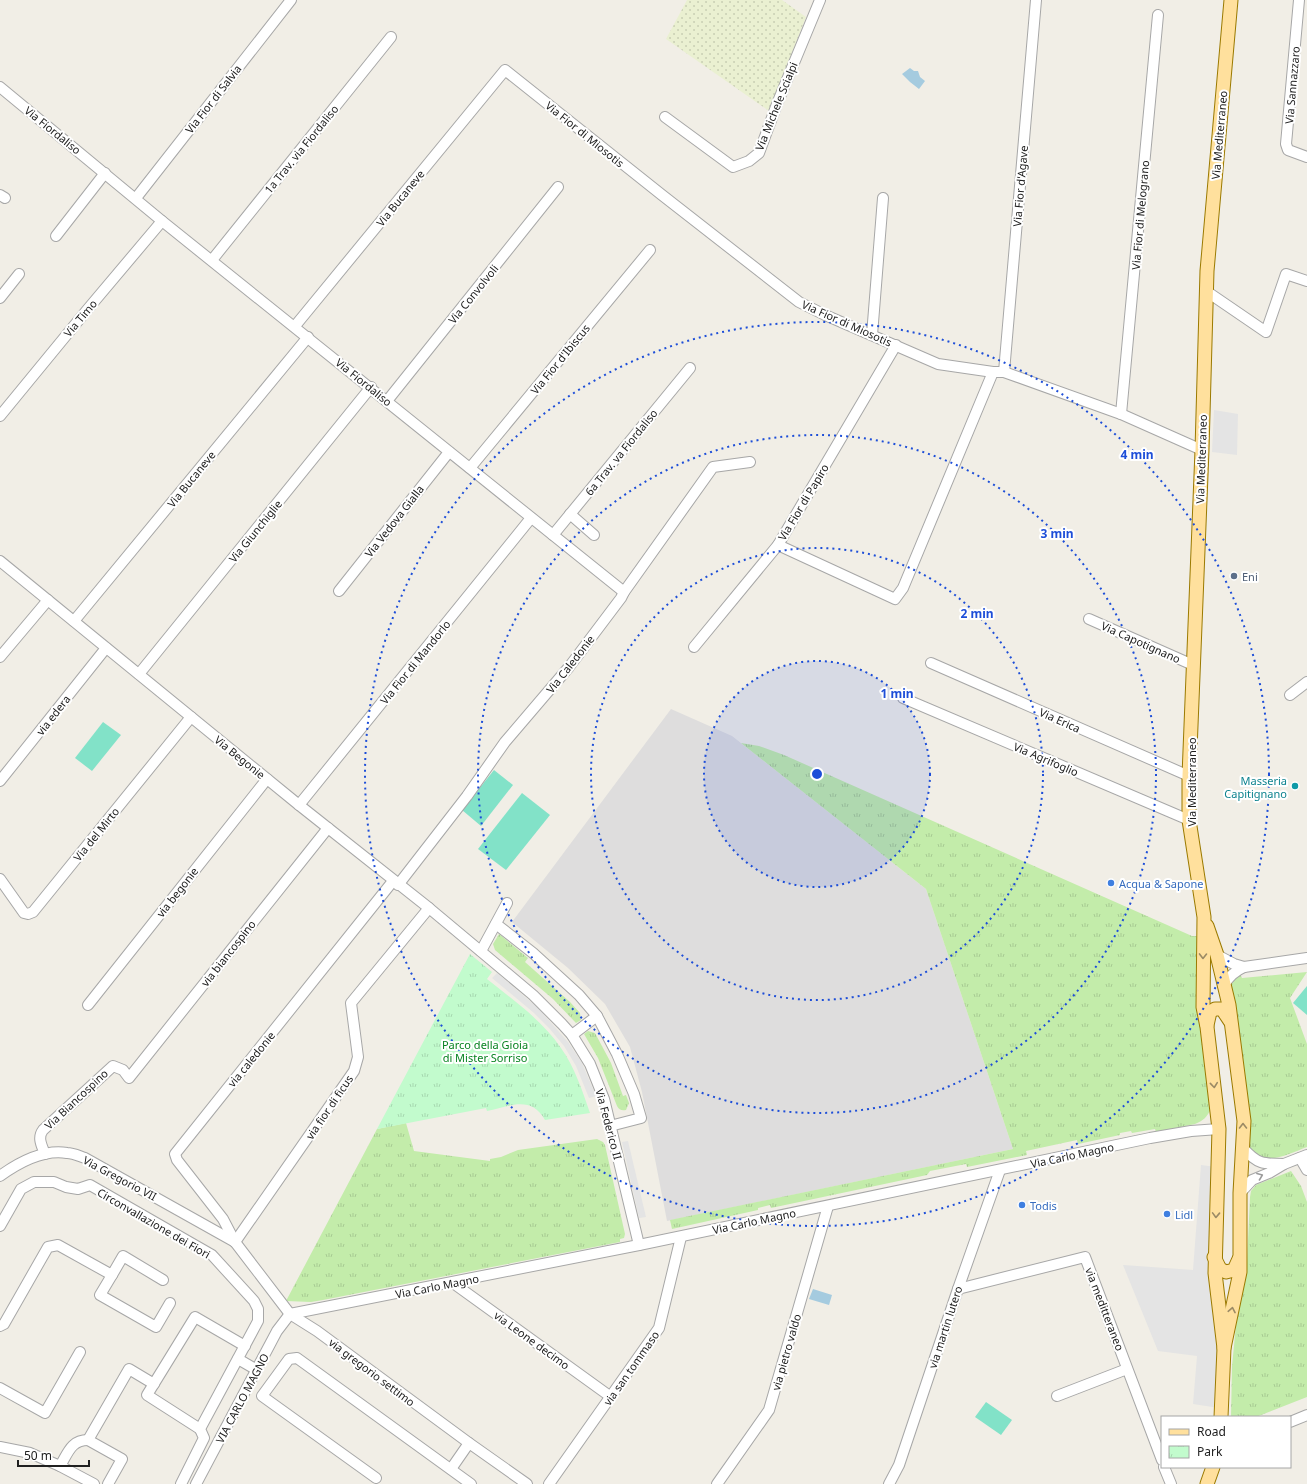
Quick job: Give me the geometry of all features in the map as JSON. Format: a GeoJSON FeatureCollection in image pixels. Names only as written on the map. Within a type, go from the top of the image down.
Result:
{"type":"FeatureCollection","features":[{"type":"Feature","properties":{"kind":"main road","name":"Via Mediterraneo"},"geometry":{"type":"LineString","coordinates":[[1204,917],[1189,820],[1189,776],[1202,450],[1206,291],[1231,0]]}},
{"type":"Feature","properties":{"kind":"main road"},"geometry":{"type":"LineString","coordinates":[[1204,917],[1229,1005],[1244,1121],[1240,1193],[1240,1272],[1224,1348],[1220,1416]]}},
{"type":"Feature","properties":{"kind":"main road"},"geometry":{"type":"LineString","coordinates":[[1204,917],[1203,1007],[1207,1027],[1219,1129],[1214,1273],[1224,1348]]}},
{"type":"Feature","properties":{"kind":"main road"},"geometry":{"type":"LineString","coordinates":[[1207,1027],[1210,1012],[1215,1009],[1222,1009],[1230,1020]]}},
{"type":"Feature","properties":{"kind":"main road"},"geometry":{"type":"LineString","coordinates":[[1214,1257],[1220,1269],[1226,1272],[1234,1270],[1239,1259]]}},
{"type":"Feature","properties":{"kind":"main road"},"geometry":{"type":"LineString","coordinates":[[1208,1484],[1212,1468]]}},
{"type":"Feature","properties":{"kind":"street","name":"Via Fior di Salvia"},"geometry":{"type":"LineString","coordinates":[[136,198],[291,0]]}},
{"type":"Feature","properties":{"kind":"street","name":"Via Michele Scialpi"},"geometry":{"type":"LineString","coordinates":[[665,117],[733,167],[749,161],[759,153],[777,104],[820,0]]}},
{"type":"Feature","properties":{"kind":"street","name":"Via Fior d'Agave"},"geometry":{"type":"LineString","coordinates":[[1004,372],[1036,0]]}},
{"type":"Feature","properties":{"kind":"street","name":"Via Sannazzaro"},"geometry":{"type":"LineString","coordinates":[[1299,0],[1286,144],[1288,150],[1307,158]]}},
{"type":"Feature","properties":{"kind":"street","name":"Via Fior di Melograno"},"geometry":{"type":"LineString","coordinates":[[1121,414],[1158,15]]}},
{"type":"Feature","properties":{"kind":"street","name":"1a Trav. via Fiordaliso"},"geometry":{"type":"LineString","coordinates":[[212,260],[391,37]]}},
{"type":"Feature","properties":{"kind":"street","name":"Via Fior di Miosotis"},"geometry":{"type":"LineString","coordinates":[[505,70],[662,195],[800,302],[938,364],[994,372],[1004,372],[1121,414],[1202,450]]}},
{"type":"Feature","properties":{"kind":"street","name":"Via Bucaneve"},"geometry":{"type":"LineString","coordinates":[[295,326],[505,70]]}},
{"type":"Feature","properties":{"kind":"street","name":"Via Fiordaliso"},"geometry":{"type":"LineString","coordinates":[[0,87],[162,221],[371,387],[449,452],[624,592]]}},
{"type":"Feature","properties":{"kind":"street"},"geometry":{"type":"LineString","coordinates":[[56,236],[105,173]]}},
{"type":"Feature","properties":{"kind":"street","name":"Via Convolvoli"},"geometry":{"type":"LineString","coordinates":[[387,401],[558,187]]}},
{"type":"Feature","properties":{"kind":"street"},"geometry":{"type":"LineString","coordinates":[[872,335],[883,198]]}},
{"type":"Feature","properties":{"kind":"street","name":"Via Timo"},"geometry":{"type":"LineString","coordinates":[[0,416],[162,221]]}},
{"type":"Feature","properties":{"kind":"street","name":"Via Fior d'Ibiscus"},"geometry":{"type":"LineString","coordinates":[[470,468],[650,250]]}},
{"type":"Feature","properties":{"kind":"street"},"geometry":{"type":"LineString","coordinates":[[0,298],[20,274]]}},
{"type":"Feature","properties":{"kind":"street"},"geometry":{"type":"LineString","coordinates":[[1206,291],[1266,332],[1286,274],[1307,281]]}},
{"type":"Feature","properties":{"kind":"street","name":"Via Bucaneve"},"geometry":{"type":"LineString","coordinates":[[74,621],[308,337]]}},
{"type":"Feature","properties":{"kind":"street","name":"Via Fior di Papiro"},"geometry":{"type":"LineString","coordinates":[[694,647],[778,545],[896,345]]}},
{"type":"Feature","properties":{"kind":"street","name":"6a Trav. va Fiordaliso"},"geometry":{"type":"LineString","coordinates":[[553,535],[690,368]]}},
{"type":"Feature","properties":{"kind":"street"},"geometry":{"type":"LineString","coordinates":[[778,545],[895,599],[903,588],[994,372]]}},
{"type":"Feature","properties":{"kind":"street","name":"Via Giunchiglie"},"geometry":{"type":"LineString","coordinates":[[139,674],[371,387]]}},
{"type":"Feature","properties":{"kind":"street","name":"Via Vedova Gialla"},"geometry":{"type":"LineString","coordinates":[[339,591],[449,452]]}},
{"type":"Feature","properties":{"kind":"street","name":"Via Caledonie"},"geometry":{"type":"LineString","coordinates":[[396,883],[467,796],[505,742],[569,667],[713,467],[750,462]]}},
{"type":"Feature","properties":{"kind":"street"},"geometry":{"type":"LineString","coordinates":[[570,514],[594,535]]}},
{"type":"Feature","properties":{"kind":"street","name":"Via Fior di Mandorlo"},"geometry":{"type":"LineString","coordinates":[[299,805],[531,518]]}},
{"type":"Feature","properties":{"kind":"street","name":"Via Begonie"},"geometry":{"type":"LineString","coordinates":[[0,561],[299,805],[481,951]]}},
{"type":"Feature","properties":{"kind":"street"},"geometry":{"type":"LineString","coordinates":[[0,657],[48,600]]}},
{"type":"Feature","properties":{"kind":"street","name":"Via Capotignano"},"geometry":{"type":"LineString","coordinates":[[1089,619],[1193,665]]}},
{"type":"Feature","properties":{"kind":"street","name":"via edera"},"geometry":{"type":"LineString","coordinates":[[0,782],[106,648]]}},
{"type":"Feature","properties":{"kind":"street","name":"Via Erica"},"geometry":{"type":"LineString","coordinates":[[931,663],[1189,776]]}},
{"type":"Feature","properties":{"kind":"street"},"geometry":{"type":"LineString","coordinates":[[1290,694],[1307,682]]}},
{"type":"Feature","properties":{"kind":"street","name":"Via Agrifoglio"},"geometry":{"type":"LineString","coordinates":[[903,698],[1189,820]]}},
{"type":"Feature","properties":{"kind":"street","name":"Via del Mirto"},"geometry":{"type":"LineString","coordinates":[[0,880],[24,913],[28,914],[33,912],[191,717]]}},
{"type":"Feature","properties":{"kind":"street","name":"via begonie"},"geometry":{"type":"LineString","coordinates":[[88,1005],[267,779]]}},
{"type":"Feature","properties":{"kind":"street","name":"via biancospino"},"geometry":{"type":"LineString","coordinates":[[129,1078],[328,828]]}},
{"type":"Feature","properties":{"kind":"street","name":"via caledonie"},"geometry":{"type":"LineString","coordinates":[[235,1242],[223,1219],[177,1160],[175,1154],[396,883]]}},
{"type":"Feature","properties":{"kind":"street"},"geometry":{"type":"LineString","coordinates":[[481,951],[507,903]]}},
{"type":"Feature","properties":{"kind":"street","name":"via fior di ficus"},"geometry":{"type":"LineString","coordinates":[[235,1242],[354,1071],[358,1057],[351,1003],[429,908]]}},
{"type":"Feature","properties":{"kind":"street"},"geometry":{"type":"LineString","coordinates":[[496,924],[533,953],[579,995],[597,1016],[632,1087],[642,1118],[610,1126]]}},
{"type":"Feature","properties":{"kind":"street","name":"Via Federico II"},"geometry":{"type":"LineString","coordinates":[[481,951],[533,995],[572,1035],[590,1064],[604,1099],[639,1246]]}},
{"type":"Feature","properties":{"kind":"street"},"geometry":{"type":"LineString","coordinates":[[1216,955],[1234,964],[1244,966],[1307,958]]}},
{"type":"Feature","properties":{"kind":"street"},"geometry":{"type":"LineString","coordinates":[[1224,985],[1235,971],[1244,966]]}},
{"type":"Feature","properties":{"kind":"street"},"geometry":{"type":"LineString","coordinates":[[572,1035],[597,1016]]}},
{"type":"Feature","properties":{"kind":"street","name":"Via Biancospino"},"geometry":{"type":"LineString","coordinates":[[46,1154],[39,1138],[39,1134],[109,1068],[113,1066],[118,1067],[123,1070],[129,1078]]}},
{"type":"Feature","properties":{"kind":"street","name":"Via Carlo Magno"},"geometry":{"type":"LineString","coordinates":[[290,1314],[639,1246],[1150,1138],[1191,1131],[1219,1129]]}},
{"type":"Feature","properties":{"kind":"street"},"geometry":{"type":"LineString","coordinates":[[1243,1148],[1250,1156],[1263,1164],[1284,1164]]}},
{"type":"Feature","properties":{"kind":"street","name":"Via Gregorio VII"},"geometry":{"type":"LineString","coordinates":[[0,1176],[17,1164],[46,1154],[66,1152],[85,1158],[235,1242]]}},
{"type":"Feature","properties":{"kind":"street"},"geometry":{"type":"LineString","coordinates":[[1240,1193],[1252,1180],[1304,1156],[1307,1170]]}},
{"type":"Feature","properties":{"kind":"street","name":"via martin lutero"},"geometry":{"type":"LineString","coordinates":[[889,1484],[899,1465],[1000,1170]]}},
{"type":"Feature","properties":{"kind":"street","name":"Circonvallazione dei Fiori"},"geometry":{"type":"LineString","coordinates":[[0,1226],[20,1189],[34,1182],[54,1182],[66,1187],[78,1189],[90,1186],[212,1255],[254,1301],[258,1309],[258,1321],[200,1429],[204,1438],[182,1484]]}},
{"type":"Feature","properties":{"kind":"street","name":"via pietro valdo"},"geometry":{"type":"LineString","coordinates":[[716,1484],[769,1410],[828,1206]]}},
{"type":"Feature","properties":{"kind":"street","name":"via san tommaso"},"geometry":{"type":"LineString","coordinates":[[549,1484],[659,1328],[681,1237]]}},
{"type":"Feature","properties":{"kind":"street","name":"via gregorio settimo"},"geometry":{"type":"LineString","coordinates":[[235,1242],[290,1314],[317,1331],[469,1444],[527,1484]]}},
{"type":"Feature","properties":{"kind":"street"},"geometry":{"type":"LineString","coordinates":[[0,1326],[4,1324],[48,1247],[58,1245],[112,1275]]}},
{"type":"Feature","properties":{"kind":"street"},"geometry":{"type":"LineString","coordinates":[[163,1280],[123,1256],[100,1295],[156,1326],[170,1303]]}},
{"type":"Feature","properties":{"kind":"street","name":"via meditteraneo"},"geometry":{"type":"LineString","coordinates":[[958,1289],[1085,1257],[1161,1457]]}},
{"type":"Feature","properties":{"kind":"street","name":"via Leone decimo"},"geometry":{"type":"LineString","coordinates":[[453,1283],[611,1397]]}},
{"type":"Feature","properties":{"kind":"street","name":"VIA CARLO MAGNO"},"geometry":{"type":"LineString","coordinates":[[201,1482],[277,1331],[290,1314]]}},
{"type":"Feature","properties":{"kind":"street","name":"Via Carlo Magno"},"geometry":{"type":"LineString","coordinates":[[200,1429],[147,1395],[195,1317],[245,1346]]}},
{"type":"Feature","properties":{"kind":"street"},"geometry":{"type":"LineString","coordinates":[[0,1388],[45,1413],[80,1352]]}},
{"type":"Feature","properties":{"kind":"street"},"geometry":{"type":"LineString","coordinates":[[262,1396],[289,1360],[297,1358],[471,1484]]}},
{"type":"Feature","properties":{"kind":"street","name":"Via Carlo Magno"},"geometry":{"type":"LineString","coordinates":[[238,1359],[257,1370]]}},
{"type":"Feature","properties":{"kind":"street"},"geometry":{"type":"LineString","coordinates":[[88,1440],[129,1369],[154,1384]]}},
{"type":"Feature","properties":{"kind":"street"},"geometry":{"type":"LineString","coordinates":[[1057,1396],[1127,1369]]}},
{"type":"Feature","properties":{"kind":"street"},"geometry":{"type":"LineString","coordinates":[[248,1387],[376,1478]]}},
{"type":"Feature","properties":{"kind":"street"},"geometry":{"type":"LineString","coordinates":[[1291,1422],[1307,1415]]}},
{"type":"Feature","properties":{"kind":"street"},"geometry":{"type":"LineString","coordinates":[[60,1466],[72,1445],[80,1440],[88,1440],[122,1459],[108,1484]]}},
{"type":"Feature","properties":{"kind":"street"},"geometry":{"type":"LineString","coordinates":[[451,1469],[469,1444]]}},
{"type":"Feature","properties":{"kind":"street"},"geometry":{"type":"LineString","coordinates":[[0,1447],[30,1453],[60,1466],[94,1484]]}},
{"type":"Feature","properties":{"kind":"street"},"geometry":{"type":"LineString","coordinates":[[1164,1468],[1171,1484]]}},
{"type":"Feature","properties":{"kind":"shaded area"},"geometry":{"type":"Polygon","coordinates":[[[1214,410],[1238,414],[1237,455],[1212,452],[1214,410]]]}},
{"type":"Feature","properties":{"kind":"shaded area"},"geometry":{"type":"Polygon","coordinates":[[[671,709],[732,736],[926,889],[1013,1149],[667,1221],[642,1092],[630,1047],[605,1004],[568,968],[512,922],[671,709]]]}},
{"type":"Feature","properties":{"kind":"shaded area"},"geometry":{"type":"Polygon","coordinates":[[[497,973],[538,1008],[568,1042],[582,1063],[596,1096],[589,1098],[576,1066],[564,1046],[549,1028],[534,1013],[492,978],[497,973]]]}},
{"type":"Feature","properties":{"kind":"shaded area"},"geometry":{"type":"Polygon","coordinates":[[[628,1141],[646,1217],[639,1218],[622,1142],[628,1141]]]}},
{"type":"Feature","properties":{"kind":"shaded area"},"geometry":{"type":"Polygon","coordinates":[[[1201,1165],[1216,1167],[1222,1344],[1219,1408],[1193,1404],[1197,1356],[1158,1351],[1123,1265],[1193,1270],[1201,1165]]]}},
{"type":"Feature","properties":{"kind":"green space"},"geometry":{"type":"Polygon","coordinates":[[[687,0],[782,0],[806,17],[769,111],[666,39],[687,0]]]}},
{"type":"Feature","properties":{"kind":"green space"},"geometry":{"type":"Polygon","coordinates":[[[103,722],[121,735],[92,771],[75,758],[103,722]]]}},
{"type":"Feature","properties":{"kind":"green space"},"geometry":{"type":"Polygon","coordinates":[[[741,743],[759,746],[784,755],[1192,936],[1197,936],[1199,943],[1211,1109],[1203,1120],[1195,1124],[1156,1132],[1155,1129],[1132,1133],[1131,1131],[1120,1133],[1120,1135],[1078,1144],[1077,1140],[1026,1151],[1027,1155],[967,1167],[966,1164],[930,1171],[927,1175],[771,1208],[770,1205],[758,1208],[758,1210],[672,1229],[670,1220],[1013,1149],[926,889],[741,743]]]}},
{"type":"Feature","properties":{"kind":"green space"},"geometry":{"type":"Polygon","coordinates":[[[494,770],[513,785],[481,826],[462,810],[494,770]]]}},
{"type":"Feature","properties":{"kind":"green space"},"geometry":{"type":"Polygon","coordinates":[[[522,793],[550,815],[506,870],[478,849],[522,793]]]}},
{"type":"Feature","properties":{"kind":"green space"},"geometry":{"type":"Polygon","coordinates":[[[499,934],[528,958],[525,962],[570,1002],[580,1013],[581,1020],[576,1023],[553,999],[495,950],[493,944],[499,934]]]}},
{"type":"Feature","properties":{"kind":"green space","name":"Parco della Gioia di Mister Sorriso"},"geometry":{"type":"Polygon","coordinates":[[[470,954],[492,972],[487,979],[536,1019],[561,1048],[574,1071],[590,1113],[545,1120],[533,1107],[519,1104],[487,1111],[486,1108],[377,1129],[470,954]]]}},
{"type":"Feature","properties":{"kind":"green space"},"geometry":{"type":"Polygon","coordinates":[[[1307,972],[1290,998],[1307,1044],[1307,1147],[1283,1156],[1266,1158],[1259,1156],[1253,1151],[1248,1143],[1229,982],[1240,974],[1242,978],[1307,972]]]}},
{"type":"Feature","properties":{"kind":"green space"},"geometry":{"type":"Polygon","coordinates":[[[1307,986],[1307,1015],[1293,1003],[1307,986]]]}},
{"type":"Feature","properties":{"kind":"green space"},"geometry":{"type":"Polygon","coordinates":[[[588,1031],[595,1033],[611,1063],[623,1096],[626,1095],[629,1103],[626,1110],[621,1110],[617,1106],[598,1058],[584,1034],[588,1031]]]}},
{"type":"Feature","properties":{"kind":"green space"},"geometry":{"type":"Polygon","coordinates":[[[406,1123],[414,1151],[490,1161],[490,1159],[501,1157],[518,1150],[597,1139],[603,1142],[605,1145],[625,1234],[624,1238],[620,1239],[620,1242],[323,1300],[311,1302],[286,1301],[377,1129],[406,1123]]]}},
{"type":"Feature","properties":{"kind":"green space"},"geometry":{"type":"Polygon","coordinates":[[[1291,1171],[1301,1186],[1307,1202],[1307,1397],[1259,1416],[1231,1416],[1232,1366],[1236,1325],[1247,1263],[1250,1197],[1251,1191],[1256,1185],[1291,1171]]]}},
{"type":"Feature","properties":{"kind":"green space"},"geometry":{"type":"Polygon","coordinates":[[[986,1402],[1012,1420],[1001,1435],[975,1417],[986,1402]]]}},
{"type":"Feature","properties":{"kind":"water"},"geometry":{"type":"Polygon","coordinates":[[[910,68],[914,71],[918,71],[920,77],[925,81],[919,89],[902,74],[910,68]]]}},
{"type":"Feature","properties":{"kind":"water"},"geometry":{"type":"Polygon","coordinates":[[[813,1289],[832,1295],[829,1305],[809,1299],[813,1289]]]}},
{"type":"Feature","properties":{"kind":"place","name":"Eni"},"geometry":{"type":"Point","coordinates":[1234,576]}},
{"type":"Feature","properties":{"kind":"place","name":"Masseria Capitignano"},"geometry":{"type":"Point","coordinates":[1295,786]}},
{"type":"Feature","properties":{"kind":"place","name":"Acqua & Sapone"},"geometry":{"type":"Point","coordinates":[1111,883]}},
{"type":"Feature","properties":{"kind":"place","name":"Todis"},"geometry":{"type":"Point","coordinates":[1022,1205]}},
{"type":"Feature","properties":{"kind":"place","name":"Lidl"},"geometry":{"type":"Point","coordinates":[1167,1214]}}]}
